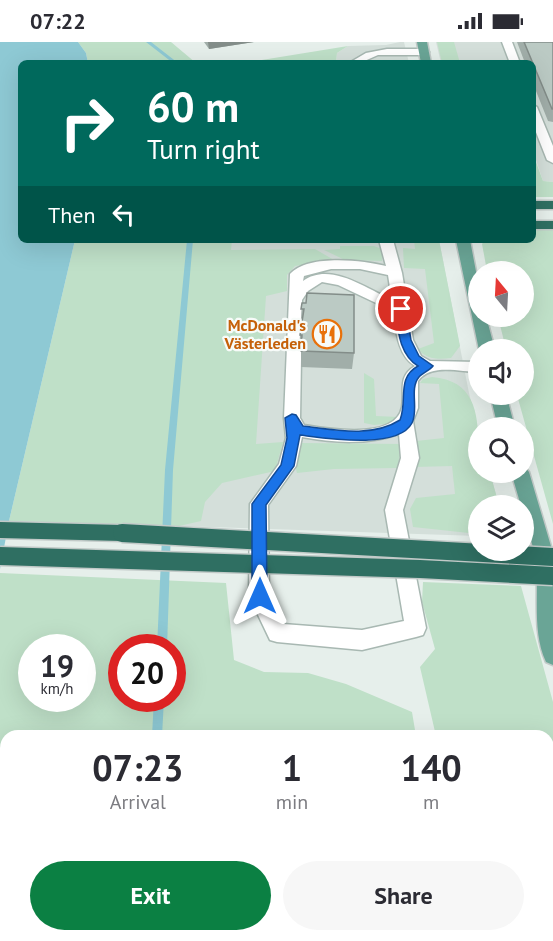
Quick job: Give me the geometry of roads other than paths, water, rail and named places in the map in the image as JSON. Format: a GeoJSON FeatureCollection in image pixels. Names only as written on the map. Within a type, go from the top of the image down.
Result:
{"type":"FeatureCollection","features":[{"type":"Feature","properties":{"kind":"highway"},"geometry":{"type":"LineString","coordinates":[[536,205],[553,205]]}},
{"type":"Feature","properties":{"kind":"highway"},"geometry":{"type":"LineString","coordinates":[[536,225],[553,225]]}},
{"type":"Feature","properties":{"kind":"highway"},"geometry":{"type":"LineString","coordinates":[[0,530],[122,533],[551,570]]}},
{"type":"Feature","properties":{"kind":"highway"},"geometry":{"type":"LineString","coordinates":[[0,556],[551,570]]}},
{"type":"Feature","properties":{"kind":"main road"},"geometry":{"type":"LineString","coordinates":[[464,243],[468,263]]}},
{"type":"Feature","properties":{"kind":"main road"},"geometry":{"type":"LineString","coordinates":[[523,483],[551,570],[549,640],[553,655]]}},
{"type":"Feature","properties":{"kind":"lane"},"geometry":{"type":"LineString","coordinates":[[507,42],[514,60]]}},
{"type":"Feature","properties":{"kind":"lane"},"geometry":{"type":"LineString","coordinates":[[358,60],[374,54],[423,47]]}},
{"type":"Feature","properties":{"kind":"lane"},"geometry":{"type":"LineString","coordinates":[[536,117],[553,160]]}},
{"type":"Feature","properties":{"kind":"lane"},"geometry":{"type":"LineString","coordinates":[[388,243],[395,273],[405,340],[415,358],[427,366],[468,368]]}},
{"type":"Feature","properties":{"kind":"lane"},"geometry":{"type":"LineString","coordinates":[[395,273],[384,267],[306,267],[297,274],[292,418],[294,438],[287,466],[259,504],[260,596],[277,633],[362,640],[416,628],[394,510],[410,458],[406,423],[410,410],[409,386],[414,374],[427,366]]}},
{"type":"Feature","properties":{"kind":"lane"},"geometry":{"type":"LineString","coordinates":[[295,300],[302,287],[314,279],[339,279],[375,299],[401,309]]}},
{"type":"Feature","properties":{"kind":"lane"},"geometry":{"type":"LineString","coordinates":[[292,418],[299,430],[342,435],[378,435],[406,423]]}},
{"type":"Feature","properties":{"kind":"water"},"geometry":{"type":"Polygon","coordinates":[[[0,42],[78,42],[86,53],[87,60],[18,60],[18,243],[74,243],[9,521],[0,569],[0,42]]]}},
{"type":"Feature","properties":{"kind":"waterway"},"geometry":{"type":"LineString","coordinates":[[148,42],[172,60]]}},
{"type":"Feature","properties":{"kind":"waterway"},"geometry":{"type":"LineString","coordinates":[[163,634],[169,470],[190,243]]}},
{"type":"Feature","properties":{"kind":"waterway"},"geometry":{"type":"LineString","coordinates":[[157,730],[158,712]]}},
{"type":"Feature","properties":{"kind":"place","name":"McDonald's Västerleden"},"geometry":{"type":"Point","coordinates":[327,334]}}]}
